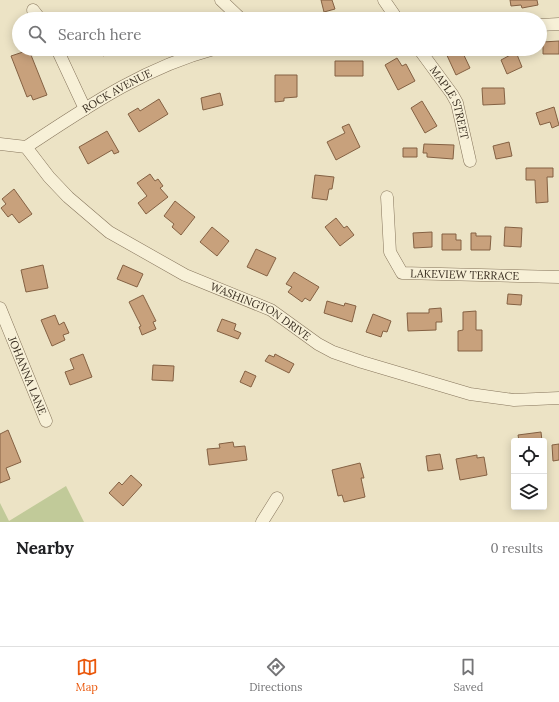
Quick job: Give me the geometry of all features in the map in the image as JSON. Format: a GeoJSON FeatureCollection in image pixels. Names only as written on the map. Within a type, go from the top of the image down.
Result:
{"type":"FeatureCollection","features":[{"type":"Feature","properties":{"kind":"street"},"geometry":{"type":"LineString","coordinates":[[221,0],[234,12]]}},
{"type":"Feature","properties":{"kind":"street"},"geometry":{"type":"LineString","coordinates":[[384,0],[392,12]]}},
{"type":"Feature","properties":{"kind":"street"},"geometry":{"type":"LineString","coordinates":[[547,25],[559,24]]}},
{"type":"Feature","properties":{"kind":"street"},"geometry":{"type":"LineString","coordinates":[[60,56],[85,109]]}},
{"type":"Feature","properties":{"kind":"street","name":"ROCK AVENUE"},"geometry":{"type":"LineString","coordinates":[[26,147],[85,109],[148,72],[194,56]]}},
{"type":"Feature","properties":{"kind":"street","name":"MAPLE STREET"},"geometry":{"type":"LineString","coordinates":[[424,56],[457,103],[470,162]]}},
{"type":"Feature","properties":{"kind":"street"},"geometry":{"type":"LineString","coordinates":[[0,144],[26,147]]}},
{"type":"Feature","properties":{"kind":"street","name":"WASHINGTON DRIVE"},"geometry":{"type":"LineString","coordinates":[[26,147],[49,177],[68,197],[109,232],[185,275],[271,310],[318,344],[333,352],[470,394],[514,400],[559,398]]}},
{"type":"Feature","properties":{"kind":"street","name":"LAKEVIEW TERRACE"},"geometry":{"type":"LineString","coordinates":[[387,197],[390,252],[402,273],[559,277]]}},
{"type":"Feature","properties":{"kind":"street","name":"JOHANNA LANE"},"geometry":{"type":"LineString","coordinates":[[0,308],[46,421]]}},
{"type":"Feature","properties":{"kind":"street"},"geometry":{"type":"LineString","coordinates":[[262,522],[277,498]]}},
{"type":"Feature","properties":{"kind":"green space"},"geometry":{"type":"Polygon","coordinates":[[[66,486],[84,522],[0,522],[0,503],[9,521],[66,486]]]}},
{"type":"Feature","properties":{"kind":"building"},"geometry":{"type":"Polygon","coordinates":[[[321,0],[332,0],[335,9],[324,12],[321,0]]]}},
{"type":"Feature","properties":{"kind":"building"},"geometry":{"type":"Polygon","coordinates":[[[510,0],[537,0],[538,5],[522,8],[521,5],[511,6],[510,0]]]}},
{"type":"Feature","properties":{"kind":"building"},"geometry":{"type":"Polygon","coordinates":[[[559,41],[559,54],[547,54],[547,42],[559,41]]]}},
{"type":"Feature","properties":{"kind":"building"},"geometry":{"type":"Polygon","coordinates":[[[11,56],[31,56],[47,95],[33,100],[31,95],[27,97],[11,56]]]}},
{"type":"Feature","properties":{"kind":"building"},"geometry":{"type":"Polygon","coordinates":[[[447,56],[464,56],[470,68],[456,75],[447,56]]]}},
{"type":"Feature","properties":{"kind":"building"},"geometry":{"type":"Polygon","coordinates":[[[508,56],[518,56],[522,67],[507,74],[501,60],[508,56]]]}},
{"type":"Feature","properties":{"kind":"building"},"geometry":{"type":"Polygon","coordinates":[[[397,58],[402,66],[406,64],[415,81],[398,90],[385,65],[397,58]]]}},
{"type":"Feature","properties":{"kind":"building"},"geometry":{"type":"Polygon","coordinates":[[[335,61],[363,61],[363,76],[335,76],[335,61]]]}},
{"type":"Feature","properties":{"kind":"building"},"geometry":{"type":"Polygon","coordinates":[[[275,75],[297,75],[297,97],[284,98],[284,101],[275,102],[275,75]]]}},
{"type":"Feature","properties":{"kind":"building"},"geometry":{"type":"Polygon","coordinates":[[[482,88],[504,88],[505,104],[483,105],[482,88]]]}},
{"type":"Feature","properties":{"kind":"building"},"geometry":{"type":"Polygon","coordinates":[[[220,93],[223,105],[203,110],[201,98],[220,93]]]}},
{"type":"Feature","properties":{"kind":"building"},"geometry":{"type":"Polygon","coordinates":[[[159,99],[168,114],[139,132],[128,114],[138,108],[140,111],[159,99]]]}},
{"type":"Feature","properties":{"kind":"building"},"geometry":{"type":"Polygon","coordinates":[[[422,101],[437,126],[425,133],[411,108],[422,101]]]}},
{"type":"Feature","properties":{"kind":"building"},"geometry":{"type":"Polygon","coordinates":[[[554,107],[559,125],[552,128],[550,122],[540,125],[536,113],[554,107]]]}},
{"type":"Feature","properties":{"kind":"building"},"geometry":{"type":"Polygon","coordinates":[[[349,124],[360,147],[336,160],[327,142],[345,133],[342,127],[349,124]]]}},
{"type":"Feature","properties":{"kind":"building"},"geometry":{"type":"Polygon","coordinates":[[[107,131],[119,152],[114,154],[112,150],[88,164],[79,147],[107,131]]]}},
{"type":"Feature","properties":{"kind":"building"},"geometry":{"type":"Polygon","coordinates":[[[509,142],[512,156],[496,159],[493,146],[509,142]]]}},
{"type":"Feature","properties":{"kind":"building"},"geometry":{"type":"Polygon","coordinates":[[[424,144],[454,145],[453,159],[427,157],[427,153],[423,153],[424,144]]]}},
{"type":"Feature","properties":{"kind":"building"},"geometry":{"type":"Polygon","coordinates":[[[403,148],[417,148],[417,157],[403,157],[403,148]]]}},
{"type":"Feature","properties":{"kind":"building"},"geometry":{"type":"Polygon","coordinates":[[[526,168],[553,168],[553,177],[547,177],[548,202],[536,203],[535,180],[526,180],[526,168]]]}},
{"type":"Feature","properties":{"kind":"building"},"geometry":{"type":"Polygon","coordinates":[[[150,174],[155,181],[158,179],[163,186],[160,188],[168,197],[146,214],[138,203],[147,196],[137,183],[150,174]]]}},
{"type":"Feature","properties":{"kind":"building"},"geometry":{"type":"Polygon","coordinates":[[[315,175],[334,177],[332,189],[329,189],[327,200],[312,198],[315,175]]]}},
{"type":"Feature","properties":{"kind":"building"},"geometry":{"type":"Polygon","coordinates":[[[14,189],[32,214],[19,223],[12,214],[8,217],[1,208],[6,204],[2,199],[14,189]]]}},
{"type":"Feature","properties":{"kind":"building"},"geometry":{"type":"Polygon","coordinates":[[[175,201],[195,217],[181,235],[172,227],[174,224],[164,216],[175,201]]]}},
{"type":"Feature","properties":{"kind":"building"},"geometry":{"type":"Polygon","coordinates":[[[336,218],[344,228],[347,226],[354,235],[340,246],[325,227],[336,218]]]}},
{"type":"Feature","properties":{"kind":"building"},"geometry":{"type":"Polygon","coordinates":[[[212,227],[229,241],[217,256],[200,242],[212,227]]]}},
{"type":"Feature","properties":{"kind":"building"},"geometry":{"type":"Polygon","coordinates":[[[505,227],[522,228],[521,247],[504,246],[505,227]]]}},
{"type":"Feature","properties":{"kind":"building"},"geometry":{"type":"Polygon","coordinates":[[[432,232],[432,247],[414,248],[413,233],[432,232]]]}},
{"type":"Feature","properties":{"kind":"building"},"geometry":{"type":"Polygon","coordinates":[[[471,233],[476,233],[476,236],[491,236],[490,250],[471,250],[471,233]]]}},
{"type":"Feature","properties":{"kind":"building"},"geometry":{"type":"Polygon","coordinates":[[[442,234],[456,234],[456,240],[461,240],[461,250],[442,250],[442,234]]]}},
{"type":"Feature","properties":{"kind":"building"},"geometry":{"type":"Polygon","coordinates":[[[256,249],[276,258],[267,276],[247,267],[256,249]]]}},
{"type":"Feature","properties":{"kind":"building"},"geometry":{"type":"Polygon","coordinates":[[[43,265],[48,288],[26,292],[21,270],[43,265]]]}},
{"type":"Feature","properties":{"kind":"building"},"geometry":{"type":"Polygon","coordinates":[[[123,265],[143,274],[137,287],[117,279],[123,265]]]}},
{"type":"Feature","properties":{"kind":"building"},"geometry":{"type":"Polygon","coordinates":[[[294,272],[319,287],[310,301],[305,298],[302,302],[288,292],[292,287],[286,284],[294,272]]]}},
{"type":"Feature","properties":{"kind":"building"},"geometry":{"type":"Polygon","coordinates":[[[508,294],[522,295],[521,305],[507,304],[508,294]]]}},
{"type":"Feature","properties":{"kind":"building"},"geometry":{"type":"Polygon","coordinates":[[[143,295],[156,321],[153,322],[156,329],[142,335],[139,327],[141,326],[129,302],[143,295]]]}},
{"type":"Feature","properties":{"kind":"building"},"geometry":{"type":"Polygon","coordinates":[[[327,301],[344,306],[345,303],[356,306],[352,322],[324,313],[327,301]]]}},
{"type":"Feature","properties":{"kind":"building"},"geometry":{"type":"Polygon","coordinates":[[[441,308],[442,322],[436,322],[436,330],[408,331],[407,313],[429,313],[429,309],[441,308]]]}},
{"type":"Feature","properties":{"kind":"building"},"geometry":{"type":"Polygon","coordinates":[[[476,311],[476,330],[482,330],[482,351],[458,351],[458,331],[463,330],[463,312],[476,311]]]}},
{"type":"Feature","properties":{"kind":"building"},"geometry":{"type":"Polygon","coordinates":[[[373,314],[391,321],[387,332],[383,331],[381,337],[366,332],[373,314]]]}},
{"type":"Feature","properties":{"kind":"building"},"geometry":{"type":"Polygon","coordinates":[[[55,315],[59,325],[64,322],[69,333],[63,335],[65,340],[52,346],[41,320],[55,315]]]}},
{"type":"Feature","properties":{"kind":"building"},"geometry":{"type":"Polygon","coordinates":[[[222,319],[236,324],[234,330],[241,333],[238,339],[217,331],[222,319]]]}},
{"type":"Feature","properties":{"kind":"building"},"geometry":{"type":"Polygon","coordinates":[[[83,354],[92,377],[70,385],[65,372],[74,369],[70,359],[83,354]]]}},
{"type":"Feature","properties":{"kind":"building"},"geometry":{"type":"Polygon","coordinates":[[[275,354],[294,364],[289,373],[265,361],[269,355],[274,357],[275,354]]]}},
{"type":"Feature","properties":{"kind":"building"},"geometry":{"type":"Polygon","coordinates":[[[153,365],[174,366],[173,381],[152,380],[153,365]]]}},
{"type":"Feature","properties":{"kind":"building"},"geometry":{"type":"Polygon","coordinates":[[[245,371],[256,376],[251,387],[240,382],[245,371]]]}},
{"type":"Feature","properties":{"kind":"building"},"geometry":{"type":"Polygon","coordinates":[[[8,430],[21,462],[6,468],[10,479],[0,483],[0,434],[8,430]]]}},
{"type":"Feature","properties":{"kind":"building"},"geometry":{"type":"Polygon","coordinates":[[[541,432],[542,438],[518,438],[518,435],[541,432]]]}},
{"type":"Feature","properties":{"kind":"building"},"geometry":{"type":"Polygon","coordinates":[[[233,442],[234,447],[245,446],[247,460],[209,465],[207,449],[220,448],[219,444],[233,442]]]}},
{"type":"Feature","properties":{"kind":"building"},"geometry":{"type":"Polygon","coordinates":[[[559,444],[559,460],[553,461],[552,445],[559,444]]]}},
{"type":"Feature","properties":{"kind":"building"},"geometry":{"type":"Polygon","coordinates":[[[440,454],[443,469],[428,471],[426,456],[440,454]]]}},
{"type":"Feature","properties":{"kind":"building"},"geometry":{"type":"Polygon","coordinates":[[[477,455],[477,458],[484,457],[487,475],[460,480],[456,459],[477,455]]]}},
{"type":"Feature","properties":{"kind":"building"},"geometry":{"type":"Polygon","coordinates":[[[360,463],[364,478],[361,478],[365,497],[344,502],[342,495],[338,496],[332,470],[360,463]]]}},
{"type":"Feature","properties":{"kind":"building"},"geometry":{"type":"Polygon","coordinates":[[[131,475],[142,485],[123,506],[109,493],[119,482],[122,485],[131,475]]]}}]}
